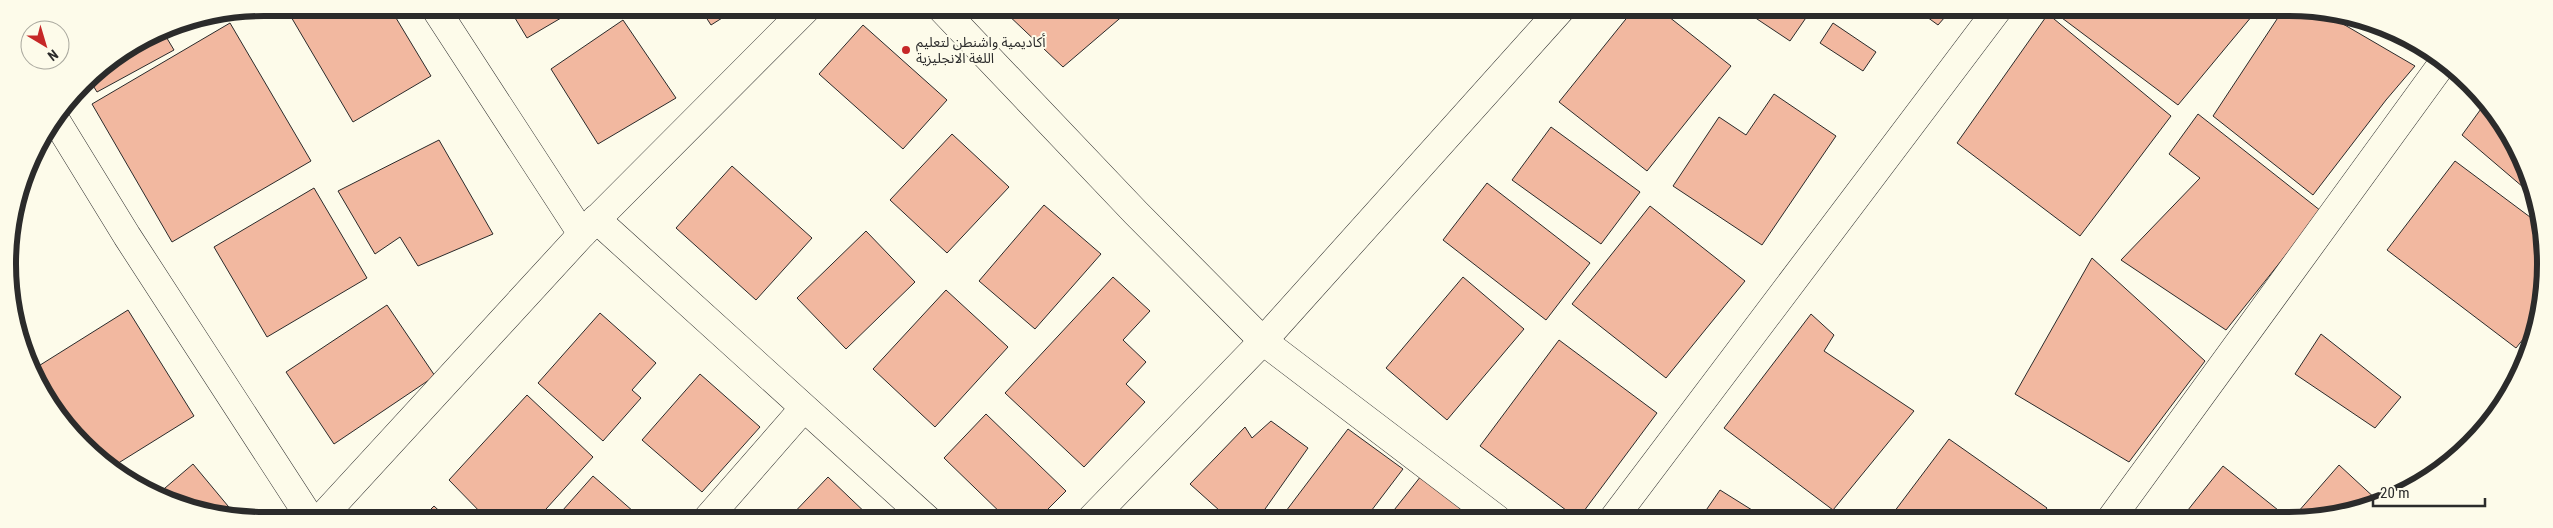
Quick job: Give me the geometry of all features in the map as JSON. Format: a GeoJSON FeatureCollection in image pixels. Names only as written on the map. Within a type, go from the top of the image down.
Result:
{"type":"FeatureCollection","features":[{"type":"Feature","properties":{"kind":"street"},"geometry":{"type":"LineString","coordinates":[[441,16],[589,226],[803,409],[919,512]]}},
{"type":"Feature","properties":{"kind":"street"},"geometry":{"type":"LineString","coordinates":[[326,512],[589,226],[799,16]]}},
{"type":"Feature","properties":{"kind":"street"},"geometry":{"type":"LineString","coordinates":[[949,16],[1136,213],[1262,341],[1487,512]]}},
{"type":"Feature","properties":{"kind":"street"},"geometry":{"type":"LineString","coordinates":[[1098,512],[1262,341],[1555,16]]}},
{"type":"Feature","properties":{"kind":"street"},"geometry":{"type":"LineString","coordinates":[[1618,512],[1993,16]]}},
{"type":"Feature","properties":{"kind":"street"},"geometry":{"type":"LineString","coordinates":[[2116,512],[2440,67]]}},
{"type":"Feature","properties":{"kind":"street"},"geometry":{"type":"LineString","coordinates":[[59,125],[127,236],[306,512]]}},
{"type":"Feature","properties":{"kind":"street"},"geometry":{"type":"LineString","coordinates":[[713,512],[803,409]]}},
{"type":"Feature","properties":{"kind":"building"},"geometry":{"type":"Polygon","coordinates":[[[291,16],[395,16],[431,76],[353,122],[291,16]]]}},
{"type":"Feature","properties":{"kind":"building"},"geometry":{"type":"Polygon","coordinates":[[[514,16],[564,16],[527,38],[514,16]]]}},
{"type":"Feature","properties":{"kind":"building"},"geometry":{"type":"Polygon","coordinates":[[[705,16],[725,16],[711,25],[705,16]]]}},
{"type":"Feature","properties":{"kind":"building"},"geometry":{"type":"Polygon","coordinates":[[[1009,16],[1123,16],[1063,67],[1009,16]]]}},
{"type":"Feature","properties":{"kind":"building"},"geometry":{"type":"Polygon","coordinates":[[[1628,16],[1668,16],[1731,66],[1647,171],[1559,102],[1628,16]]]}},
{"type":"Feature","properties":{"kind":"building"},"geometry":{"type":"Polygon","coordinates":[[[1752,16],[1807,16],[1790,41],[1752,16]]]}},
{"type":"Feature","properties":{"kind":"building"},"geometry":{"type":"Polygon","coordinates":[[[1926,16],[1946,16],[1938,25],[1926,16]]]}},
{"type":"Feature","properties":{"kind":"building"},"geometry":{"type":"Polygon","coordinates":[[[2047,16],[2050,16],[2171,116],[2080,236],[1957,143],[2047,16]]]}},
{"type":"Feature","properties":{"kind":"building"},"geometry":{"type":"Polygon","coordinates":[[[2059,16],[2252,16],[2178,105],[2059,16]]]}},
{"type":"Feature","properties":{"kind":"building"},"geometry":{"type":"Polygon","coordinates":[[[2279,16],[2321,18],[2338,21],[2415,66],[2386,100],[2313,195],[2213,116],[2279,16]]]}},
{"type":"Feature","properties":{"kind":"building"},"geometry":{"type":"Polygon","coordinates":[[[623,20],[676,98],[598,144],[551,69],[623,20]]]}},
{"type":"Feature","properties":{"kind":"building"},"geometry":{"type":"Polygon","coordinates":[[[230,23],[311,161],[172,242],[92,104],[230,23]]]}},
{"type":"Feature","properties":{"kind":"building"},"geometry":{"type":"Polygon","coordinates":[[[1833,23],[1876,52],[1863,71],[1820,43],[1833,23]]]}},
{"type":"Feature","properties":{"kind":"building"},"geometry":{"type":"Polygon","coordinates":[[[863,25],[947,100],[903,149],[819,74],[863,25]]]}},
{"type":"Feature","properties":{"kind":"building"},"geometry":{"type":"Polygon","coordinates":[[[166,36],[174,50],[97,92],[93,85],[113,67],[140,49],[166,36]]]}},
{"type":"Feature","properties":{"kind":"building"},"geometry":{"type":"Polygon","coordinates":[[[1774,94],[1836,136],[1762,245],[1673,186],[1719,117],[1746,135],[1774,94]]]}},
{"type":"Feature","properties":{"kind":"building"},"geometry":{"type":"Polygon","coordinates":[[[2482,108],[2504,140],[2525,189],[2462,135],[2482,108]]]}},
{"type":"Feature","properties":{"kind":"building"},"geometry":{"type":"Polygon","coordinates":[[[2198,114],[2321,211],[2226,330],[2121,260],[2200,178],[2169,154],[2198,114]]]}},
{"type":"Feature","properties":{"kind":"building"},"geometry":{"type":"Polygon","coordinates":[[[1551,127],[1640,192],[1601,244],[1512,180],[1551,127]]]}},
{"type":"Feature","properties":{"kind":"building"},"geometry":{"type":"Polygon","coordinates":[[[952,134],[1009,187],[947,253],[890,200],[952,134]]]}},
{"type":"Feature","properties":{"kind":"building"},"geometry":{"type":"Polygon","coordinates":[[[439,140],[493,234],[418,266],[400,237],[375,254],[338,191],[439,140]]]}},
{"type":"Feature","properties":{"kind":"building"},"geometry":{"type":"Polygon","coordinates":[[[2455,161],[2533,219],[2537,264],[2535,296],[2526,335],[2516,348],[2387,250],[2455,161]]]}},
{"type":"Feature","properties":{"kind":"building"},"geometry":{"type":"Polygon","coordinates":[[[732,166],[812,238],[756,300],[676,228],[732,166]]]}},
{"type":"Feature","properties":{"kind":"building"},"geometry":{"type":"Polygon","coordinates":[[[1487,183],[1590,263],[1546,320],[1443,240],[1487,183]]]}},
{"type":"Feature","properties":{"kind":"building"},"geometry":{"type":"Polygon","coordinates":[[[314,188],[367,278],[267,337],[214,247],[314,188]]]}},
{"type":"Feature","properties":{"kind":"building"},"geometry":{"type":"Polygon","coordinates":[[[1044,205],[1101,254],[1035,329],[979,281],[1044,205]]]}},
{"type":"Feature","properties":{"kind":"building"},"geometry":{"type":"Polygon","coordinates":[[[1650,206],[1745,281],[1666,378],[1572,304],[1650,206]]]}},
{"type":"Feature","properties":{"kind":"building"},"geometry":{"type":"Polygon","coordinates":[[[866,231],[915,282],[846,349],[797,298],[866,231]]]}},
{"type":"Feature","properties":{"kind":"building"},"geometry":{"type":"Polygon","coordinates":[[[2092,258],[2205,361],[2129,462],[2015,394],[2092,258]]]}},
{"type":"Feature","properties":{"kind":"building"},"geometry":{"type":"Polygon","coordinates":[[[1113,277],[1150,311],[1123,340],[1146,362],[1126,384],[1145,402],[1084,467],[1005,393],[1113,277]]]}},
{"type":"Feature","properties":{"kind":"building"},"geometry":{"type":"Polygon","coordinates":[[[1463,277],[1524,329],[1447,420],[1386,368],[1463,277]]]}},
{"type":"Feature","properties":{"kind":"building"},"geometry":{"type":"Polygon","coordinates":[[[946,290],[1008,347],[935,427],[873,369],[946,290]]]}},
{"type":"Feature","properties":{"kind":"building"},"geometry":{"type":"Polygon","coordinates":[[[387,305],[435,376],[334,444],[286,372],[387,305]]]}},
{"type":"Feature","properties":{"kind":"building"},"geometry":{"type":"Polygon","coordinates":[[[128,310],[194,416],[117,464],[89,439],[67,415],[38,366],[128,310]]]}},
{"type":"Feature","properties":{"kind":"building"},"geometry":{"type":"Polygon","coordinates":[[[600,313],[656,363],[632,390],[641,398],[603,441],[538,383],[600,313]]]}},
{"type":"Feature","properties":{"kind":"building"},"geometry":{"type":"Polygon","coordinates":[[[1811,314],[1834,335],[1824,351],[1914,411],[1833,510],[1724,428],[1811,314]]]}},
{"type":"Feature","properties":{"kind":"building"},"geometry":{"type":"Polygon","coordinates":[[[2321,334],[2401,397],[2375,428],[2295,374],[2321,334]]]}},
{"type":"Feature","properties":{"kind":"building"},"geometry":{"type":"Polygon","coordinates":[[[1559,340],[1657,413],[1583,512],[1569,512],[1480,446],[1559,340]]]}},
{"type":"Feature","properties":{"kind":"building"},"geometry":{"type":"Polygon","coordinates":[[[700,374],[760,427],[702,492],[642,440],[700,374]]]}},
{"type":"Feature","properties":{"kind":"building"},"geometry":{"type":"Polygon","coordinates":[[[527,395],[593,457],[543,512],[480,512],[449,480],[527,395]]]}},
{"type":"Feature","properties":{"kind":"building"},"geometry":{"type":"Polygon","coordinates":[[[986,414],[1066,491],[1045,512],[1000,512],[944,458],[986,414]]]}},
{"type":"Feature","properties":{"kind":"building"},"geometry":{"type":"Polygon","coordinates":[[[1271,421],[1308,448],[1263,512],[1221,512],[1190,484],[1245,427],[1252,438],[1271,421]]]}},
{"type":"Feature","properties":{"kind":"building"},"geometry":{"type":"Polygon","coordinates":[[[1348,429],[1403,469],[1370,512],[1285,512],[1348,429]]]}},
{"type":"Feature","properties":{"kind":"building"},"geometry":{"type":"Polygon","coordinates":[[[1949,439],[2047,508],[2044,512],[1894,512],[1949,439]]]}},
{"type":"Feature","properties":{"kind":"building"},"geometry":{"type":"Polygon","coordinates":[[[193,464],[231,510],[184,499],[163,490],[193,464]]]}},
{"type":"Feature","properties":{"kind":"building"},"geometry":{"type":"Polygon","coordinates":[[[2339,465],[2374,497],[2337,507],[2298,511],[2339,465]]]}},
{"type":"Feature","properties":{"kind":"building"},"geometry":{"type":"Polygon","coordinates":[[[2223,466],[2278,510],[2276,512],[2186,512],[2223,466]]]}},
{"type":"Feature","properties":{"kind":"building"},"geometry":{"type":"Polygon","coordinates":[[[593,476],[634,512],[561,512],[593,476]]]}},
{"type":"Feature","properties":{"kind":"building"},"geometry":{"type":"Polygon","coordinates":[[[1421,476],[1465,512],[1393,512],[1421,476]]]}},
{"type":"Feature","properties":{"kind":"building"},"geometry":{"type":"Polygon","coordinates":[[[828,477],[865,512],[795,512],[828,477]]]}},
{"type":"Feature","properties":{"kind":"building"},"geometry":{"type":"Polygon","coordinates":[[[1720,490],[1755,512],[1705,512],[1720,490]]]}},
{"type":"Feature","properties":{"kind":"building"},"geometry":{"type":"Polygon","coordinates":[[[434,506],[440,512],[428,512],[434,506]]]}},
{"type":"Feature","properties":{"kind":"place","name":"أكاديمية واشنطن لتعليم اللغة الانجليزية"},"geometry":{"type":"Point","coordinates":[906,50]}}]}
